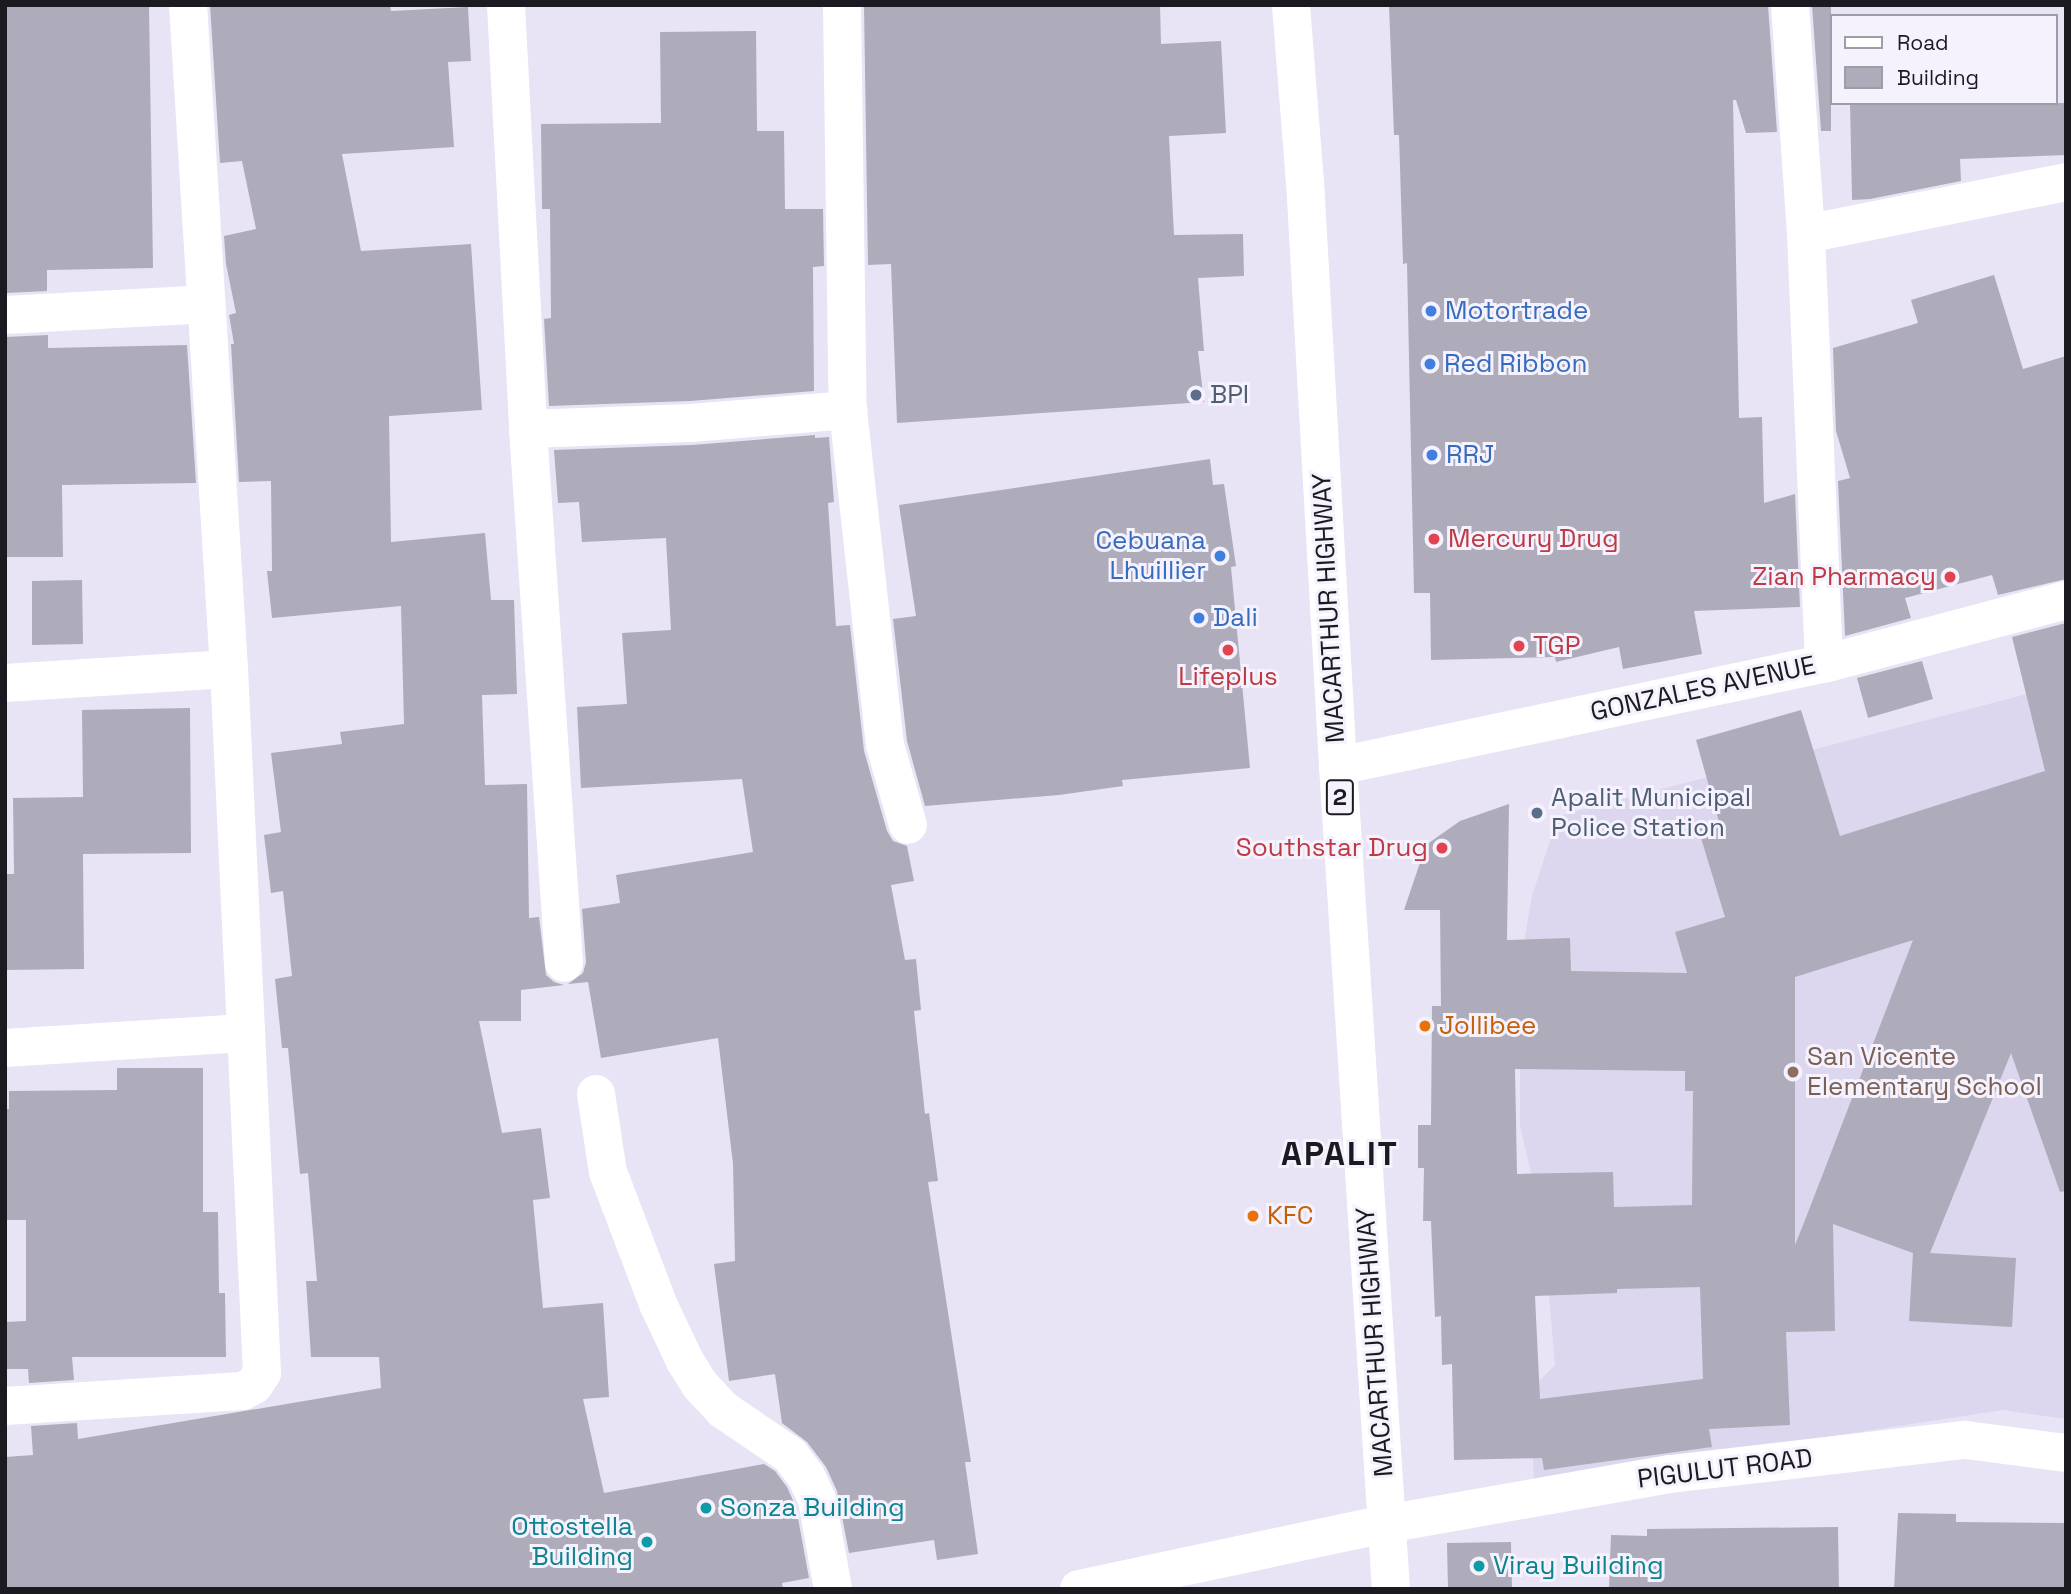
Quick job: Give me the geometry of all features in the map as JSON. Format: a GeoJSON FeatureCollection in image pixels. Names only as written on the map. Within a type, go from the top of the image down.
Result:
{"type":"FeatureCollection","features":[{"type":"Feature","properties":{"kind":"main road"},"geometry":{"type":"LineString","coordinates":[[5,1406],[243,1391],[254,1385],[262,1373],[229,669],[188,5]]}},
{"type":"Feature","properties":{"kind":"main road"},"geometry":{"type":"LineString","coordinates":[[506,5],[528,429],[564,963]]}},
{"type":"Feature","properties":{"kind":"main road"},"geometry":{"type":"LineString","coordinates":[[842,5],[848,410],[885,745],[908,825]]}},
{"type":"Feature","properties":{"kind":"main road","name":"MACARTHUR HIGHWAY"},"geometry":{"type":"LineString","coordinates":[[1291,5],[1306,195],[1338,766],[1391,1589]]}},
{"type":"Feature","properties":{"kind":"main road"},"geometry":{"type":"LineString","coordinates":[[1790,5],[1806,234],[1824,664]]}},
{"type":"Feature","properties":{"kind":"main road"},"geometry":{"type":"LineString","coordinates":[[1806,234],[2066,182]]}},
{"type":"Feature","properties":{"kind":"main road"},"geometry":{"type":"LineString","coordinates":[[5,315],[205,304]]}},
{"type":"Feature","properties":{"kind":"main road"},"geometry":{"type":"LineString","coordinates":[[528,429],[691,423],[848,410]]}},
{"type":"Feature","properties":{"kind":"main road","name":"GONZALES AVENUE"},"geometry":{"type":"LineString","coordinates":[[1338,766],[1824,664],[2066,600]]}},
{"type":"Feature","properties":{"kind":"main road"},"geometry":{"type":"LineString","coordinates":[[5,683],[229,669]]}},
{"type":"Feature","properties":{"kind":"main road"},"geometry":{"type":"LineString","coordinates":[[5,1048],[245,1033]]}},
{"type":"Feature","properties":{"kind":"main road"},"geometry":{"type":"LineString","coordinates":[[596,1094],[608,1172],[659,1306],[680,1350],[700,1385],[722,1409],[790,1455],[806,1476],[817,1500],[834,1589]]}},
{"type":"Feature","properties":{"kind":"main road","name":"PIGULUT ROAD"},"geometry":{"type":"LineString","coordinates":[[1079,1589],[1386,1524],[1670,1474],[1966,1440],[2066,1453]]}},
{"type":"Feature","properties":{"kind":"shaded area","name":"San Vicente Elementary School"},"geometry":{"type":"Polygon","coordinates":[[[2066,684],[2066,1419],[2003,1410],[1534,1482],[1530,1390],[1555,1365],[1543,1225],[1520,1126],[1520,965],[1532,896],[1558,816],[2066,684]]]}},
{"type":"Feature","properties":{"kind":"building"},"geometry":{"type":"Polygon","coordinates":[[[5,5],[149,5],[153,268],[47,270],[47,291],[5,293],[5,5]]]}},
{"type":"Feature","properties":{"kind":"building"},"geometry":{"type":"Polygon","coordinates":[[[210,5],[390,5],[391,11],[468,7],[471,61],[448,62],[454,147],[342,154],[361,251],[471,244],[482,410],[389,416],[391,542],[485,533],[491,600],[514,600],[517,694],[482,695],[485,785],[527,784],[529,918],[539,917],[546,975],[554,982],[564,985],[521,990],[521,1021],[479,1021],[502,1133],[541,1128],[550,1198],[533,1200],[543,1308],[603,1303],[609,1397],[583,1399],[604,1493],[764,1464],[775,1471],[787,1487],[796,1507],[809,1578],[782,1583],[783,1589],[5,1589],[5,1457],[33,1455],[31,1426],[77,1423],[78,1439],[381,1388],[379,1357],[311,1357],[306,1281],[317,1281],[308,1173],[300,1174],[288,1048],[282,1048],[275,979],[292,976],[283,891],[271,893],[264,835],[281,832],[271,753],[342,744],[340,732],[404,724],[401,606],[272,618],[267,571],[272,571],[271,481],[239,482],[231,344],[234,344],[229,315],[236,313],[226,264],[224,236],[256,229],[242,161],[220,163],[210,5]]]}},
{"type":"Feature","properties":{"kind":"building"},"geometry":{"type":"Polygon","coordinates":[[[864,5],[1160,5],[1161,44],[1221,41],[1226,133],[1169,136],[1174,235],[1243,234],[1244,276],[1198,278],[1204,351],[1198,351],[1204,402],[897,423],[891,264],[868,265],[864,5]]]}},
{"type":"Feature","properties":{"kind":"building"},"geometry":{"type":"Polygon","coordinates":[[[1389,5],[1768,5],[1777,132],[1746,133],[1736,100],[1733,100],[1739,418],[1762,417],[1764,503],[1795,494],[1800,607],[1694,611],[1702,654],[1623,669],[1619,647],[1556,662],[1555,657],[1431,660],[1430,593],[1414,593],[1407,263],[1403,264],[1399,135],[1394,135],[1389,5]]]}},
{"type":"Feature","properties":{"kind":"building"},"geometry":{"type":"Polygon","coordinates":[[[1812,5],[1831,5],[1831,131],[1821,131],[1812,5]]]}},
{"type":"Feature","properties":{"kind":"building"},"geometry":{"type":"Polygon","coordinates":[[[756,31],[757,131],[784,131],[785,209],[823,209],[824,266],[813,267],[814,391],[690,401],[549,406],[544,319],[551,318],[550,209],[542,209],[541,124],[661,123],[660,32],[756,31]]]}},
{"type":"Feature","properties":{"kind":"building"},"geometry":{"type":"Polygon","coordinates":[[[2066,103],[2066,155],[1960,159],[1961,181],[1870,199],[1852,200],[1850,105],[2066,103]]]}},
{"type":"Feature","properties":{"kind":"building"},"geometry":{"type":"Polygon","coordinates":[[[1994,275],[2023,369],[2066,356],[2066,579],[1998,595],[1992,575],[1905,598],[1911,618],[1845,636],[1838,481],[1850,478],[1836,431],[1833,348],[1918,323],[1911,300],[1994,275]]]}},
{"type":"Feature","properties":{"kind":"building"},"geometry":{"type":"Polygon","coordinates":[[[48,335],[48,348],[187,345],[196,483],[62,485],[63,557],[5,557],[5,337],[48,335]]]}},
{"type":"Feature","properties":{"kind":"building"},"geometry":{"type":"Polygon","coordinates":[[[815,435],[815,438],[829,437],[834,502],[828,503],[836,626],[850,625],[864,751],[887,831],[893,841],[907,846],[914,881],[891,885],[905,960],[916,959],[921,1010],[914,1011],[925,1114],[929,1113],[938,1181],[928,1182],[971,1462],[965,1462],[978,1554],[937,1560],[934,1540],[849,1553],[837,1491],[826,1467],[807,1442],[782,1423],[775,1374],[729,1381],[714,1264],[735,1261],[733,1164],[718,1038],[601,1058],[588,982],[568,984],[583,973],[586,962],[582,909],[620,903],[616,875],[753,852],[742,779],[581,788],[577,707],[627,704],[622,633],[671,630],[666,538],[582,542],[579,502],[558,503],[554,450],[692,445],[815,435]]]}},
{"type":"Feature","properties":{"kind":"building"},"geometry":{"type":"Polygon","coordinates":[[[1210,459],[1213,485],[1224,484],[1236,566],[1231,567],[1250,768],[1122,780],[1123,786],[1059,795],[925,806],[907,741],[893,619],[916,616],[899,505],[1210,459]]]}},
{"type":"Feature","properties":{"kind":"building"},"geometry":{"type":"Polygon","coordinates":[[[82,580],[83,644],[32,645],[32,581],[82,580]]]}},
{"type":"Feature","properties":{"kind":"building"},"geometry":{"type":"Polygon","coordinates":[[[2066,623],[2066,1191],[2060,1192],[2011,1053],[1930,1253],[2016,1258],[2012,1327],[1909,1321],[1913,1253],[1833,1224],[1835,1331],[1786,1332],[1790,1425],[1709,1429],[1712,1447],[1544,1470],[1542,1458],[1454,1460],[1452,1364],[1442,1365],[1441,1316],[1435,1317],[1431,1221],[1423,1221],[1424,1168],[1418,1168],[1418,1125],[1431,1125],[1432,1006],[1441,1006],[1440,910],[1404,910],[1426,845],[1460,821],[1509,804],[1507,940],[1570,938],[1571,971],[1687,973],[1675,932],[1725,917],[1698,828],[1719,822],[1696,740],[1801,710],[1840,836],[2045,771],[2012,637],[2066,623]],[[1913,940],[1795,977],[1795,1245],[1807,1215],[1913,940]],[[1515,1069],[1517,1174],[1613,1172],[1614,1207],[1692,1205],[1693,1091],[1685,1091],[1685,1071],[1515,1069]],[[1700,1287],[1617,1289],[1617,1293],[1535,1296],[1540,1399],[1703,1379],[1700,1287]]]}},
{"type":"Feature","properties":{"kind":"building"},"geometry":{"type":"Polygon","coordinates":[[[1922,661],[1933,699],[1868,718],[1857,678],[1922,661]]]}},
{"type":"Feature","properties":{"kind":"building"},"geometry":{"type":"Polygon","coordinates":[[[190,708],[191,853],[83,854],[84,969],[5,970],[5,874],[14,874],[13,798],[83,797],[82,710],[190,708]]]}},
{"type":"Feature","properties":{"kind":"building"},"geometry":{"type":"Polygon","coordinates":[[[117,1068],[203,1068],[203,1212],[218,1212],[219,1293],[225,1293],[226,1357],[72,1357],[74,1380],[29,1383],[28,1369],[5,1369],[5,1322],[26,1321],[26,1220],[5,1220],[5,1109],[9,1109],[9,1091],[117,1090],[117,1068]]]}},
{"type":"Feature","properties":{"kind":"building"},"geometry":{"type":"Polygon","coordinates":[[[1898,1513],[1956,1514],[1956,1522],[2066,1523],[2066,1589],[1894,1589],[1898,1513]]]}},
{"type":"Feature","properties":{"kind":"building"},"geometry":{"type":"Polygon","coordinates":[[[1838,1527],[1839,1589],[1609,1589],[1611,1535],[1647,1536],[1647,1529],[1838,1527]]]}},
{"type":"Feature","properties":{"kind":"building","name":"Viray Building"},"geometry":{"type":"Polygon","coordinates":[[[1511,1542],[1512,1589],[1448,1589],[1447,1543],[1511,1542]]]}},
{"type":"Feature","properties":{"kind":"place","name":"Motortrade"},"geometry":{"type":"Point","coordinates":[1431,311]}},
{"type":"Feature","properties":{"kind":"place","name":"Red Ribbon"},"geometry":{"type":"Point","coordinates":[1430,364]}},
{"type":"Feature","properties":{"kind":"place","name":"BPI"},"geometry":{"type":"Point","coordinates":[1196,395]}},
{"type":"Feature","properties":{"kind":"place","name":"RRJ"},"geometry":{"type":"Point","coordinates":[1432,455]}},
{"type":"Feature","properties":{"kind":"place","name":"Mercury Drug"},"geometry":{"type":"Point","coordinates":[1434,539]}},
{"type":"Feature","properties":{"kind":"place","name":"Cebuana Lhuillier"},"geometry":{"type":"Point","coordinates":[1220,556]}},
{"type":"Feature","properties":{"kind":"place","name":"Zian Pharmacy"},"geometry":{"type":"Point","coordinates":[1950,577]}},
{"type":"Feature","properties":{"kind":"place","name":"Dali"},"geometry":{"type":"Point","coordinates":[1199,618]}},
{"type":"Feature","properties":{"kind":"place","name":"TGP"},"geometry":{"type":"Point","coordinates":[1519,646]}},
{"type":"Feature","properties":{"kind":"place","name":"Lifeplus"},"geometry":{"type":"Point","coordinates":[1228,650]}},
{"type":"Feature","properties":{"kind":"place","name":"Apalit Municipal Police Station"},"geometry":{"type":"Point","coordinates":[1537,813]}},
{"type":"Feature","properties":{"kind":"place","name":"Southstar Drug"},"geometry":{"type":"Point","coordinates":[1442,848]}},
{"type":"Feature","properties":{"kind":"place","name":"Jollibee"},"geometry":{"type":"Point","coordinates":[1425,1026]}},
{"type":"Feature","properties":{"kind":"place","name":"San Vicente Elementary School"},"geometry":{"type":"Point","coordinates":[1793,1072]}},
{"type":"Feature","properties":{"kind":"place","name":"KFC"},"geometry":{"type":"Point","coordinates":[1253,1216]}},
{"type":"Feature","properties":{"kind":"place","name":"Sonza Building"},"geometry":{"type":"Point","coordinates":[706,1508]}},
{"type":"Feature","properties":{"kind":"place","name":"Ottostella Building"},"geometry":{"type":"Point","coordinates":[647,1542]}},
{"type":"Feature","properties":{"kind":"place","name":"Viray Building"},"geometry":{"type":"Point","coordinates":[1479,1566]}},
{"type":"Feature","properties":{"kind":"district","name":"APALIT"},"geometry":{"type":"Point","coordinates":[1340,1155]}}]}
